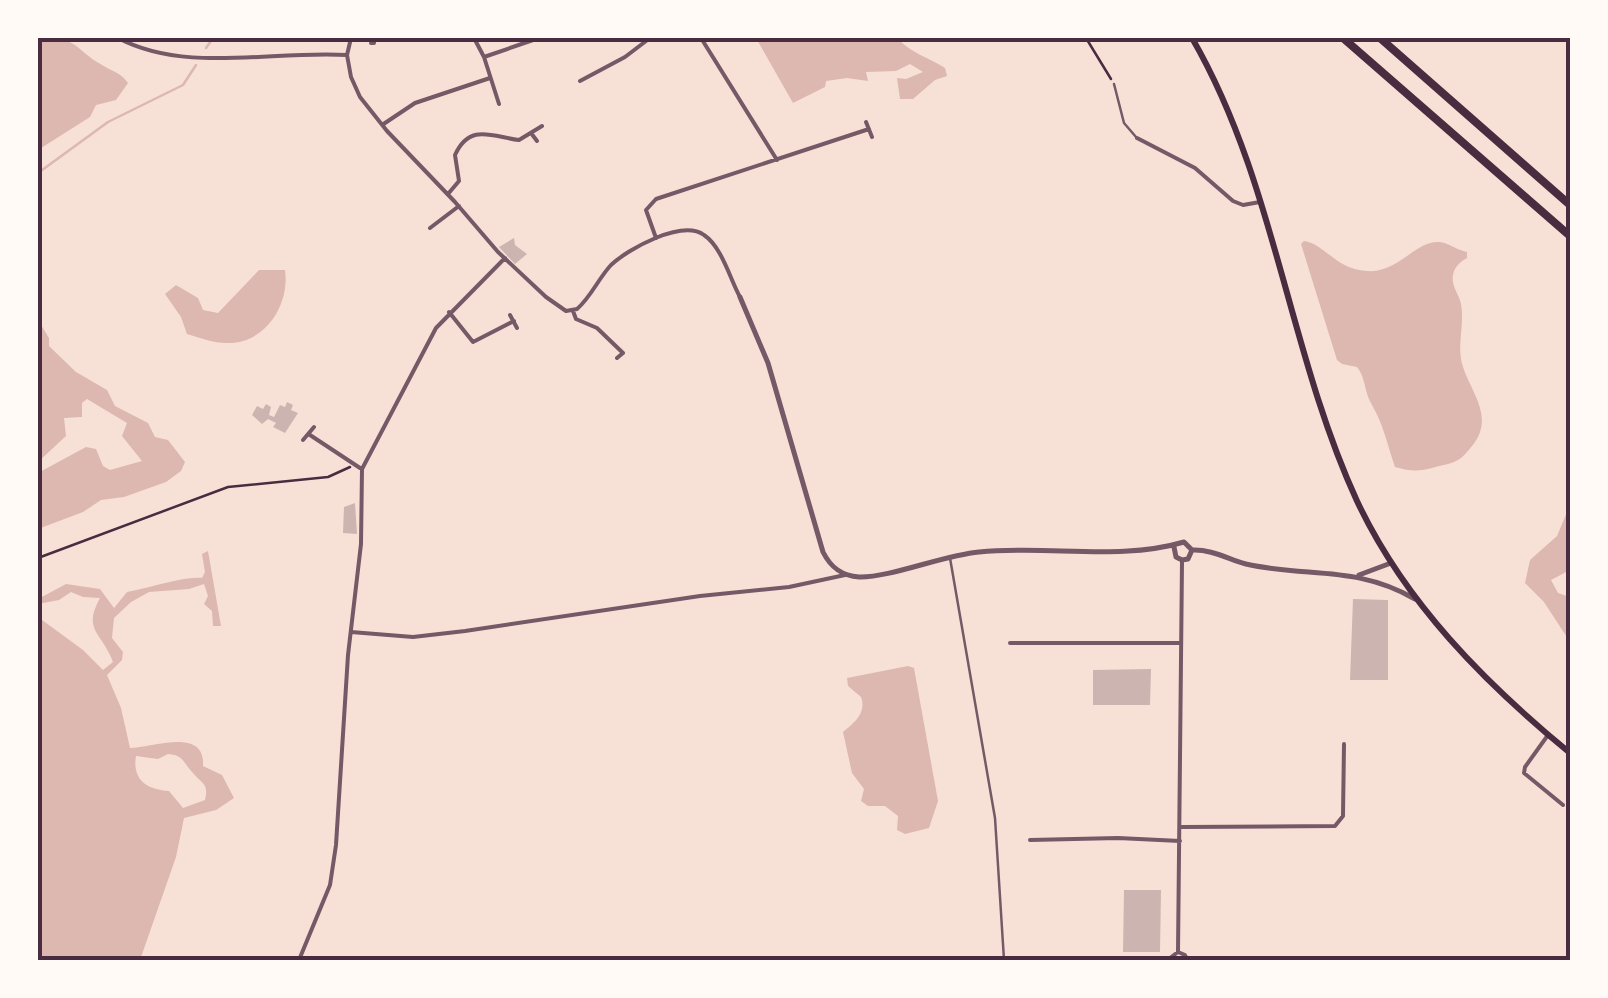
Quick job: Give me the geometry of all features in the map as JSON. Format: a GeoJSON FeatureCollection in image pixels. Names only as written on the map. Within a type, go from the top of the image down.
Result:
{"type":"FeatureCollection","features":[{"type":"Feature","properties":{"kind":"highway"},"geometry":{"type":"LineString","coordinates":[[1343,38],[1570,236]]}},
{"type":"Feature","properties":{"kind":"highway"},"geometry":{"type":"LineString","coordinates":[[1380,38],[1570,204]]}},
{"type":"Feature","properties":{"kind":"main road"},"geometry":{"type":"LineString","coordinates":[[1192,38],[1227,104],[1340,460],[1372,531],[1418,600],[1463,654],[1570,753]]}},
{"type":"Feature","properties":{"kind":"street"},"geometry":{"type":"LineString","coordinates":[[118,38],[168,54],[211,58],[308,52],[347,55]]}},
{"type":"Feature","properties":{"kind":"street"},"geometry":{"type":"LineString","coordinates":[[351,38],[347,55],[350,77],[382,125],[504,258],[554,304],[597,328],[623,353],[617,358]]}},
{"type":"Feature","properties":{"kind":"street"},"geometry":{"type":"LineString","coordinates":[[474,38],[499,104]]}},
{"type":"Feature","properties":{"kind":"street"},"geometry":{"type":"LineString","coordinates":[[484,56],[540,38]]}},
{"type":"Feature","properties":{"kind":"street"},"geometry":{"type":"LineString","coordinates":[[580,81],[626,57],[650,38]]}},
{"type":"Feature","properties":{"kind":"street"},"geometry":{"type":"LineString","coordinates":[[701,38],[777,160]]}},
{"type":"Feature","properties":{"kind":"street"},"geometry":{"type":"LineString","coordinates":[[382,125],[415,103],[490,78]]}},
{"type":"Feature","properties":{"kind":"street"},"geometry":{"type":"LineString","coordinates":[[866,122],[872,137]]}},
{"type":"Feature","properties":{"kind":"street"},"geometry":{"type":"LineString","coordinates":[[448,194],[459,181],[455,156],[464,142],[489,132],[513,140],[542,126]]}},
{"type":"Feature","properties":{"kind":"street"},"geometry":{"type":"LineString","coordinates":[[657,239],[647,215],[652,201],[869,129]]}},
{"type":"Feature","properties":{"kind":"street"},"geometry":{"type":"LineString","coordinates":[[531,133],[537,142]]}},
{"type":"Feature","properties":{"kind":"street"},"geometry":{"type":"LineString","coordinates":[[1137,138],[1150,148],[1184,161],[1238,204],[1260,202]]}},
{"type":"Feature","properties":{"kind":"street"},"geometry":{"type":"LineString","coordinates":[[430,228],[459,206]]}},
{"type":"Feature","properties":{"kind":"street"},"geometry":{"type":"LineString","coordinates":[[572,311],[583,304],[624,254],[683,231],[705,236],[740,297],[768,364],[823,552],[830,564],[845,575]]}},
{"type":"Feature","properties":{"kind":"street"},"geometry":{"type":"LineString","coordinates":[[299,960],[330,884],[336,845],[351,632],[362,544],[362,469],[414,365],[449,312],[504,258]]}},
{"type":"Feature","properties":{"kind":"street"},"geometry":{"type":"LineString","coordinates":[[449,312],[473,342],[481,341],[512,318],[517,328]]}},
{"type":"Feature","properties":{"kind":"street"},"geometry":{"type":"LineString","coordinates":[[303,440],[314,427]]}},
{"type":"Feature","properties":{"kind":"street"},"geometry":{"type":"LineString","coordinates":[[310,436],[362,469]]}},
{"type":"Feature","properties":{"kind":"street"},"geometry":{"type":"LineString","coordinates":[[351,632],[413,637],[788,587],[845,575],[868,576],[950,556],[999,550],[1125,553],[1174,548],[1184,542],[1192,550],[1262,566],[1356,575],[1380,581],[1418,600]]}},
{"type":"Feature","properties":{"kind":"street"},"geometry":{"type":"LineString","coordinates":[[1174,548],[1174,554],[1182,560],[1188,559],[1192,550]]}},
{"type":"Feature","properties":{"kind":"street"},"geometry":{"type":"LineString","coordinates":[[1061,960],[1170,960],[1178,952],[1182,560]]}},
{"type":"Feature","properties":{"kind":"street"},"geometry":{"type":"LineString","coordinates":[[1356,575],[1391,563]]}},
{"type":"Feature","properties":{"kind":"street"},"geometry":{"type":"LineString","coordinates":[[1010,643],[1180,643]]}},
{"type":"Feature","properties":{"kind":"street"},"geometry":{"type":"LineString","coordinates":[[1548,735],[1524,773],[1563,805]]}},
{"type":"Feature","properties":{"kind":"street"},"geometry":{"type":"LineString","coordinates":[[1180,826],[1335,826],[1343,816],[1344,744]]}},
{"type":"Feature","properties":{"kind":"street"},"geometry":{"type":"LineString","coordinates":[[1030,840],[1180,841]]}},
{"type":"Feature","properties":{"kind":"street"},"geometry":{"type":"LineString","coordinates":[[1178,952],[1187,960],[1278,960]]}},
{"type":"Feature","properties":{"kind":"lane"},"geometry":{"type":"LineString","coordinates":[[1114,84],[1124,123],[1137,138]]}},
{"type":"Feature","properties":{"kind":"lane"},"geometry":{"type":"LineString","coordinates":[[950,556],[995,818],[1004,960]]}},
{"type":"Feature","properties":{"kind":"path"},"geometry":{"type":"LineString","coordinates":[[1086,38],[1114,84]]}},
{"type":"Feature","properties":{"kind":"path"},"geometry":{"type":"LineString","coordinates":[[38,558],[228,488],[328,478],[352,466]]}},
{"type":"Feature","properties":{"kind":"shaded area"},"geometry":{"type":"Polygon","coordinates":[[[38,38],[69,42],[128,83],[116,100],[96,105],[90,117],[38,150],[38,38]]]}},
{"type":"Feature","properties":{"kind":"shaded area"},"geometry":{"type":"Polygon","coordinates":[[[756,38],[786,38],[789,42],[899,40],[945,68],[947,76],[935,80],[913,99],[900,99],[897,78],[923,72],[910,64],[896,71],[866,72],[868,81],[826,81],[825,87],[793,103],[756,38]]]}},
{"type":"Feature","properties":{"kind":"shaded area"},"geometry":{"type":"Polygon","coordinates":[[[1304,241],[1347,266],[1367,271],[1390,266],[1418,248],[1437,242],[1467,252],[1453,279],[1462,312],[1461,359],[1480,406],[1482,426],[1479,436],[1459,460],[1422,470],[1395,467],[1360,371],[1337,360],[1301,244],[1304,241]]]}},
{"type":"Feature","properties":{"kind":"shaded area"},"geometry":{"type":"Polygon","coordinates":[[[259,270],[285,270],[284,296],[264,329],[241,342],[217,342],[187,334],[165,294],[176,285],[198,298],[203,310],[218,313],[259,270]]]}},
{"type":"Feature","properties":{"kind":"shaded area"},"geometry":{"type":"Polygon","coordinates":[[[38,320],[49,338],[49,346],[76,372],[107,390],[115,406],[148,423],[155,437],[168,440],[185,462],[181,471],[166,482],[124,497],[101,500],[83,512],[38,529],[38,473],[86,447],[96,449],[103,466],[110,470],[142,461],[122,436],[127,423],[87,399],[82,403],[82,417],[64,418],[66,436],[38,462],[38,320]]]}},
{"type":"Feature","properties":{"kind":"shaded area"},"geometry":{"type":"Polygon","coordinates":[[[1570,505],[1570,570],[1551,580],[1558,593],[1570,597],[1570,642],[1544,602],[1525,583],[1530,560],[1557,536],[1570,505]]]}},
{"type":"Feature","properties":{"kind":"shaded area"},"geometry":{"type":"Polygon","coordinates":[[[208,551],[221,626],[213,626],[212,611],[204,604],[208,596],[204,584],[149,592],[114,618],[112,638],[123,652],[122,660],[107,675],[121,708],[130,748],[175,742],[196,746],[202,754],[203,766],[222,775],[234,798],[216,810],[184,818],[176,857],[140,960],[38,960],[38,617],[103,670],[113,662],[93,625],[100,598],[71,592],[59,600],[38,604],[38,599],[66,584],[100,589],[114,608],[127,592],[202,578],[202,554],[208,551]],[[168,754],[158,759],[136,756],[136,771],[143,782],[169,791],[183,808],[205,800],[204,784],[183,760],[168,754]]]}},
{"type":"Feature","properties":{"kind":"shaded area"},"geometry":{"type":"Polygon","coordinates":[[[914,668],[938,801],[929,828],[905,834],[897,830],[898,816],[885,806],[868,806],[861,801],[864,789],[852,773],[843,732],[862,708],[861,697],[848,686],[847,678],[914,668]]]}},
{"type":"Feature","properties":{"kind":"building"},"geometry":{"type":"Polygon","coordinates":[[[514,238],[515,245],[527,254],[515,264],[499,247],[514,238]]]}},
{"type":"Feature","properties":{"kind":"building"},"geometry":{"type":"Polygon","coordinates":[[[287,402],[298,413],[285,433],[273,427],[276,423],[268,419],[262,424],[252,415],[257,406],[263,409],[266,404],[271,407],[269,415],[274,417],[280,405],[285,407],[287,402]]]}},
{"type":"Feature","properties":{"kind":"building"},"geometry":{"type":"Polygon","coordinates":[[[355,503],[357,534],[343,533],[344,507],[355,503]]]}},
{"type":"Feature","properties":{"kind":"building"},"geometry":{"type":"Polygon","coordinates":[[[1353,599],[1388,600],[1388,680],[1350,680],[1353,599]]]}},
{"type":"Feature","properties":{"kind":"building"},"geometry":{"type":"Polygon","coordinates":[[[1151,669],[1150,705],[1093,705],[1093,670],[1151,669]]]}},
{"type":"Feature","properties":{"kind":"building"},"geometry":{"type":"Polygon","coordinates":[[[1124,890],[1161,890],[1160,952],[1123,952],[1124,890]]]}},
{"type":"Feature","properties":{"kind":"waterway"},"geometry":{"type":"LineString","coordinates":[[206,48],[213,38]]}},
{"type":"Feature","properties":{"kind":"waterway"},"geometry":{"type":"LineString","coordinates":[[38,173],[108,122],[183,85],[196,65]]}}]}
